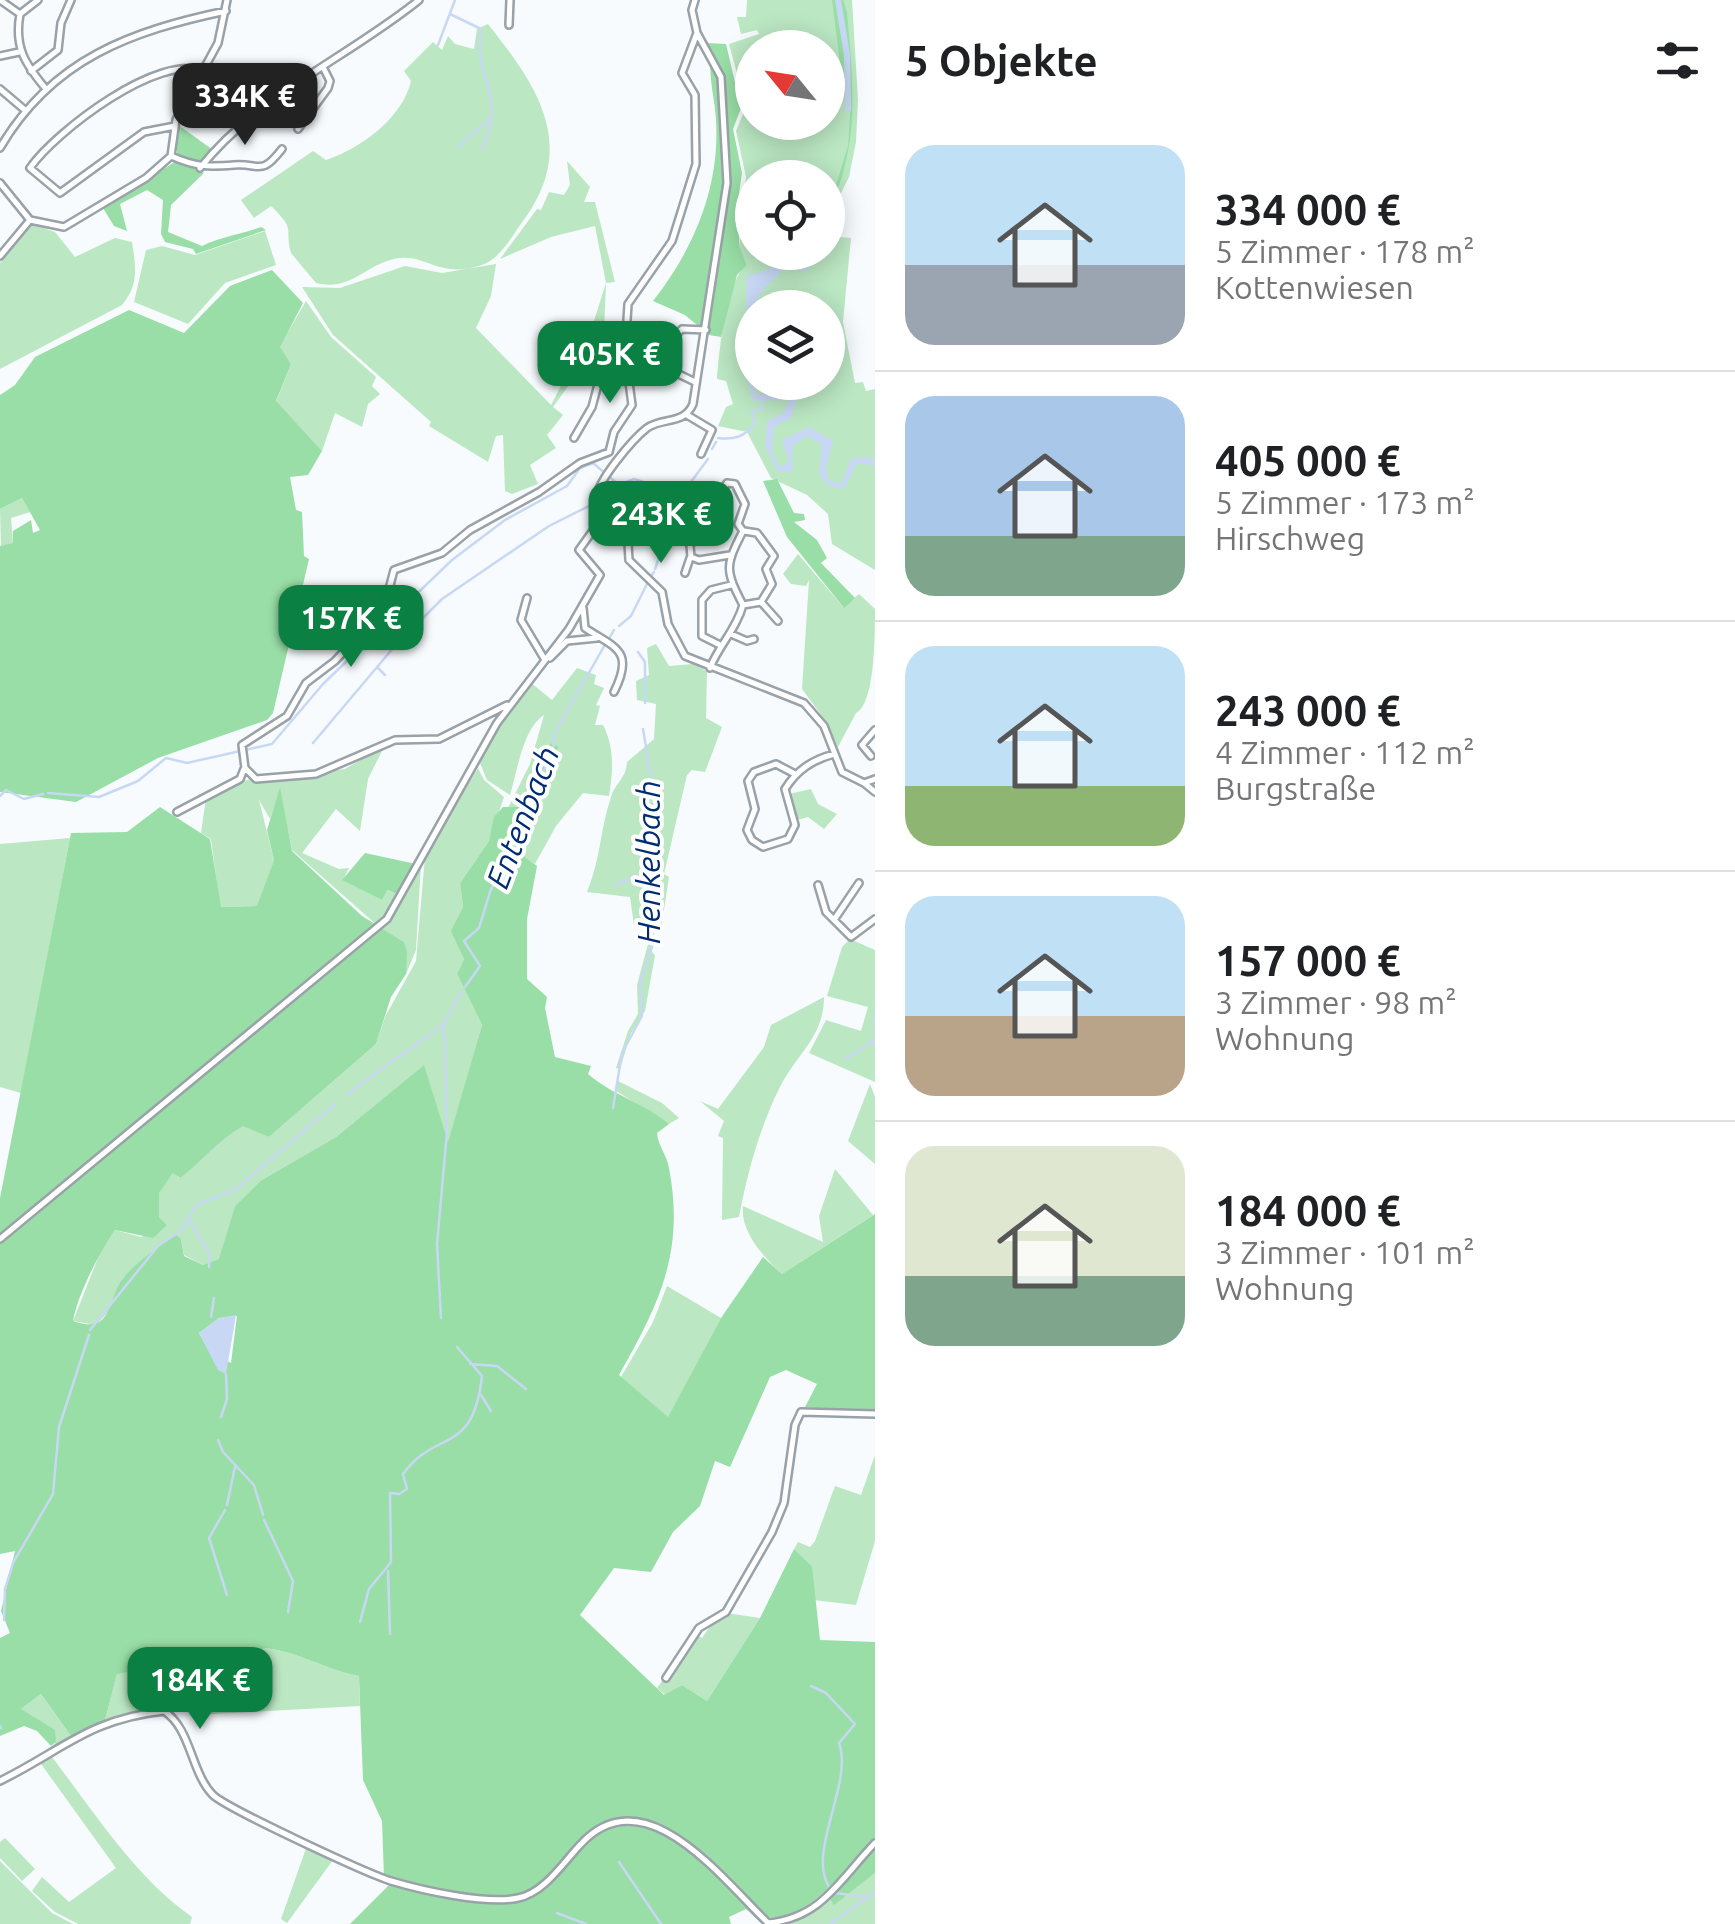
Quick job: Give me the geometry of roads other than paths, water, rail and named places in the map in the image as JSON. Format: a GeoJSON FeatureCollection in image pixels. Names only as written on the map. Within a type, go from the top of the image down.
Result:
{"type":"FeatureCollection","features":[{"type":"Feature","properties":{"kind":"street"},"geometry":{"type":"LineString","coordinates":[[20,14],[38,0]]}},
{"type":"Feature","properties":{"kind":"street"},"geometry":{"type":"LineString","coordinates":[[30,70],[58,50],[61,24],[71,0]]}},
{"type":"Feature","properties":{"kind":"street"},"geometry":{"type":"LineString","coordinates":[[0,183],[30,220],[64,227],[146,178],[171,156],[175,126],[204,72],[227,0]]}},
{"type":"Feature","properties":{"kind":"street"},"geometry":{"type":"LineString","coordinates":[[200,168],[256,111],[392,24],[418,0]]}},
{"type":"Feature","properties":{"kind":"street"},"geometry":{"type":"LineString","coordinates":[[509,25],[510,0]]}},
{"type":"Feature","properties":{"kind":"street"},"geometry":{"type":"LineString","coordinates":[[688,414],[706,330],[727,183],[722,77],[698,34],[692,10],[696,0]]}},
{"type":"Feature","properties":{"kind":"street"},"geometry":{"type":"LineString","coordinates":[[0,1],[20,14]]}},
{"type":"Feature","properties":{"kind":"street"},"geometry":{"type":"LineString","coordinates":[[0,148],[46,88],[126,37],[226,11]]}},
{"type":"Feature","properties":{"kind":"street"},"geometry":{"type":"LineString","coordinates":[[20,14],[19,52],[46,88]]}},
{"type":"Feature","properties":{"kind":"street"},"geometry":{"type":"LineString","coordinates":[[608,452],[614,432],[632,405],[625,352],[628,304],[672,241],[693,182],[698,120],[695,95],[682,73],[698,34]]}},
{"type":"Feature","properties":{"kind":"street"},"geometry":{"type":"LineString","coordinates":[[0,56],[19,52]]}},
{"type":"Feature","properties":{"kind":"street"},"geometry":{"type":"LineString","coordinates":[[298,129],[328,88],[330,81],[323,68]]}},
{"type":"Feature","properties":{"kind":"street"},"geometry":{"type":"LineString","coordinates":[[175,126],[144,132],[60,193],[30,168],[85,113],[127,88],[179,70],[204,72]]}},
{"type":"Feature","properties":{"kind":"street"},"geometry":{"type":"LineString","coordinates":[[0,89],[26,111]]}},
{"type":"Feature","properties":{"kind":"street"},"geometry":{"type":"LineString","coordinates":[[171,156],[200,168],[236,164],[263,169],[282,149]]}},
{"type":"Feature","properties":{"kind":"street"},"geometry":{"type":"LineString","coordinates":[[0,256],[30,220]]}},
{"type":"Feature","properties":{"kind":"street"},"geometry":{"type":"LineString","coordinates":[[2,236],[10,240]]}},
{"type":"Feature","properties":{"kind":"street"},"geometry":{"type":"LineString","coordinates":[[650,360],[682,330],[706,330]]}},
{"type":"Feature","properties":{"kind":"street"},"geometry":{"type":"LineString","coordinates":[[574,438],[592,407],[601,367],[612,356],[625,352]]}},
{"type":"Feature","properties":{"kind":"street"},"geometry":{"type":"LineString","coordinates":[[627,362],[650,360],[695,382]]}},
{"type":"Feature","properties":{"kind":"street"},"geometry":{"type":"LineString","coordinates":[[688,414],[712,430],[702,454]]}},
{"type":"Feature","properties":{"kind":"street"},"geometry":{"type":"LineString","coordinates":[[688,414],[650,426],[607,472],[596,490],[604,508],[627,526],[629,560],[662,592],[676,644],[695,662],[804,703],[824,726],[842,772],[875,792]]}},
{"type":"Feature","properties":{"kind":"street"},"geometry":{"type":"LineString","coordinates":[[608,452],[620,460]]}},
{"type":"Feature","properties":{"kind":"street"},"geometry":{"type":"LineString","coordinates":[[240,779],[245,741],[281,722],[306,683],[336,661],[384,608],[394,570],[442,553],[470,530],[540,492],[580,463],[608,452]]}},
{"type":"Feature","properties":{"kind":"street"},"geometry":{"type":"LineString","coordinates":[[685,573],[692,557],[694,534],[727,483],[735,484],[745,504],[738,524],[743,530],[757,533],[774,556],[766,569],[772,584],[761,602],[743,605]]}},
{"type":"Feature","properties":{"kind":"street"},"geometry":{"type":"LineString","coordinates":[[0,1240],[387,919],[509,705],[538,670],[600,576],[582,558],[580,547],[604,508]]}},
{"type":"Feature","properties":{"kind":"street"},"geometry":{"type":"LineString","coordinates":[[627,526],[655,516],[669,519]]}},
{"type":"Feature","properties":{"kind":"street"},"geometry":{"type":"LineString","coordinates":[[743,530],[730,555],[731,585],[743,605]]}},
{"type":"Feature","properties":{"kind":"street"},"geometry":{"type":"LineString","coordinates":[[692,557],[699,560],[730,555]]}},
{"type":"Feature","properties":{"kind":"street"},"geometry":{"type":"LineString","coordinates":[[720,645],[702,636],[702,600],[711,590],[731,585]]}},
{"type":"Feature","properties":{"kind":"street"},"geometry":{"type":"LineString","coordinates":[[527,598],[521,620],[545,660]]}},
{"type":"Feature","properties":{"kind":"street"},"geometry":{"type":"LineString","coordinates":[[584,601],[586,638]]}},
{"type":"Feature","properties":{"kind":"street"},"geometry":{"type":"LineString","coordinates":[[761,602],[778,620]]}},
{"type":"Feature","properties":{"kind":"street"},"geometry":{"type":"LineString","coordinates":[[710,668],[743,605]]}},
{"type":"Feature","properties":{"kind":"street"},"geometry":{"type":"LineString","coordinates":[[585,628],[614,643],[623,665],[614,692]]}},
{"type":"Feature","properties":{"kind":"street"},"geometry":{"type":"LineString","coordinates":[[731,634],[748,642],[754,638]]}},
{"type":"Feature","properties":{"kind":"street"},"geometry":{"type":"LineString","coordinates":[[538,670],[567,642],[600,638]]}},
{"type":"Feature","properties":{"kind":"street"},"geometry":{"type":"LineString","coordinates":[[177,812],[240,779],[330,770],[395,740],[439,739],[509,705]]}},
{"type":"Feature","properties":{"kind":"street"},"geometry":{"type":"LineString","coordinates":[[871,756],[862,745],[875,730]]}},
{"type":"Feature","properties":{"kind":"street"},"geometry":{"type":"LineString","coordinates":[[795,774],[776,764],[754,772],[748,781],[755,809],[748,830],[752,840],[763,847],[788,839],[795,825],[785,788],[795,774],[812,760],[834,754]]}},
{"type":"Feature","properties":{"kind":"street"},"geometry":{"type":"LineString","coordinates":[[244,768],[256,779]]}},
{"type":"Feature","properties":{"kind":"street"},"geometry":{"type":"LineString","coordinates":[[864,783],[875,779]]}},
{"type":"Feature","properties":{"kind":"street"},"geometry":{"type":"LineString","coordinates":[[834,920],[859,883]]}},
{"type":"Feature","properties":{"kind":"street"},"geometry":{"type":"LineString","coordinates":[[818,885],[834,920],[851,937],[874,920]]}},
{"type":"Feature","properties":{"kind":"street"},"geometry":{"type":"LineString","coordinates":[[666,1678],[699,1628],[726,1612],[772,1532],[784,1503],[795,1425],[802,1412],[875,1414]]}},
{"type":"Feature","properties":{"kind":"street"},"geometry":{"type":"LineString","coordinates":[[0,1781],[47,1758],[97,1724],[164,1711],[176,1723],[214,1796],[389,1880],[471,1897],[517,1899],[542,1886],[598,1828],[625,1818],[648,1822],[678,1838],[768,1924],[800,1915],[825,1902],[875,1843]]}},
{"type":"Feature","properties":{"kind":"water"},"geometry":{"type":"Polygon","coordinates":[[[782,270],[764,290],[747,290],[747,276],[782,270]]]}},
{"type":"Feature","properties":{"kind":"water"},"geometry":{"type":"Polygon","coordinates":[[[789,400],[797,400],[791,418],[774,427],[772,452],[780,467],[789,461],[782,440],[809,427],[833,441],[826,468],[829,481],[842,483],[851,458],[872,457],[875,466],[857,463],[844,489],[828,486],[819,473],[822,445],[808,436],[792,446],[793,472],[778,472],[765,446],[767,421],[783,413],[789,400]]]}},
{"type":"Feature","properties":{"kind":"water"},"geometry":{"type":"Polygon","coordinates":[[[236,1315],[226,1374],[218,1370],[199,1333],[219,1318],[236,1315]]]}},
{"type":"Feature","properties":{"kind":"waterway"},"geometry":{"type":"LineString","coordinates":[[438,45],[455,0]]}},
{"type":"Feature","properties":{"kind":"waterway"},"geometry":{"type":"LineString","coordinates":[[838,0],[847,55],[848,109]]}},
{"type":"Feature","properties":{"kind":"waterway"},"geometry":{"type":"LineString","coordinates":[[450,14],[481,29],[481,62],[492,114],[482,150]]}},
{"type":"Feature","properties":{"kind":"waterway"},"geometry":{"type":"LineString","coordinates":[[458,147],[491,118]]}},
{"type":"Feature","properties":{"kind":"waterway"},"geometry":{"type":"LineString","coordinates":[[718,438],[734,438],[747,432],[755,423],[752,412],[762,409],[763,403]]}},
{"type":"Feature","properties":{"kind":"waterway"},"geometry":{"type":"LineString","coordinates":[[712,449],[716,442]]}},
{"type":"Feature","properties":{"kind":"waterway"},"geometry":{"type":"LineString","coordinates":[[48,793],[99,797],[138,781],[166,758],[187,763],[272,744],[323,684],[452,560],[505,520],[567,486],[580,468],[593,463],[619,485],[634,479],[682,494],[708,459]]}},
{"type":"Feature","properties":{"kind":"waterway"},"geometry":{"type":"LineString","coordinates":[[313,743],[394,647],[442,599],[549,526],[589,506],[601,508],[642,483]]}},
{"type":"Feature","properties":{"kind":"waterway","name":"Entenbach"},"geometry":{"type":"LineString","coordinates":[[674,514],[682,494]]}},
{"type":"Feature","properties":{"kind":"waterway","name":"Entenbach"},"geometry":{"type":"LineString","coordinates":[[655,569],[672,520]]}},
{"type":"Feature","properties":{"kind":"waterway","name":"Entenbach"},"geometry":{"type":"LineString","coordinates":[[651,576],[654,572]]}},
{"type":"Feature","properties":{"kind":"waterway","name":"Entenbach"},"geometry":{"type":"LineString","coordinates":[[619,626],[631,616],[648,582]]}},
{"type":"Feature","properties":{"kind":"waterway","name":"Entenbach"},"geometry":{"type":"LineString","coordinates":[[610,637],[614,630]]}},
{"type":"Feature","properties":{"kind":"waterway","name":"Entenbach"},"geometry":{"type":"LineString","coordinates":[[465,987],[480,966],[464,941],[479,928],[490,892],[553,750],[555,732],[606,643]]}},
{"type":"Feature","properties":{"kind":"waterway","name":"Henkelbach"},"geometry":{"type":"LineString","coordinates":[[638,652],[645,662],[645,703]]}},
{"type":"Feature","properties":{"kind":"waterway"},"geometry":{"type":"LineString","coordinates":[[377,667],[385,675]]}},
{"type":"Feature","properties":{"kind":"waterway","name":"Henkelbach"},"geometry":{"type":"LineString","coordinates":[[613,1108],[622,1053],[642,1016],[640,985],[652,947],[654,913],[645,872],[654,795],[643,729]]}},
{"type":"Feature","properties":{"kind":"waterway"},"geometry":{"type":"LineString","coordinates":[[0,796],[6,790],[24,799],[43,794]]}},
{"type":"Feature","properties":{"kind":"waterway"},"geometry":{"type":"LineString","coordinates":[[615,885],[645,872]]}},
{"type":"Feature","properties":{"kind":"waterway","name":"Entenbach"},"geometry":{"type":"LineString","coordinates":[[346,1095],[444,1024],[461,992]]}},
{"type":"Feature","properties":{"kind":"waterway"},"geometry":{"type":"LineString","coordinates":[[875,1015],[875,1048]]}},
{"type":"Feature","properties":{"kind":"waterway"},"geometry":{"type":"LineString","coordinates":[[441,1318],[437,1244],[447,1132],[444,1024]]}},
{"type":"Feature","properties":{"kind":"waterway"},"geometry":{"type":"LineString","coordinates":[[845,1059],[873,1041]]}},
{"type":"Feature","properties":{"kind":"waterway","name":"Entenbach"},"geometry":{"type":"LineString","coordinates":[[90,1330],[158,1246],[179,1232],[198,1204],[236,1189],[335,1104]]}},
{"type":"Feature","properties":{"kind":"waterway"},"geometry":{"type":"LineString","coordinates":[[189,1220],[210,1254],[209,1267]]}},
{"type":"Feature","properties":{"kind":"waterway"},"geometry":{"type":"LineString","coordinates":[[211,1317],[214,1298]]}},
{"type":"Feature","properties":{"kind":"waterway","name":"Entenbach"},"geometry":{"type":"LineString","coordinates":[[4,1620],[5,1589],[13,1563],[53,1494],[59,1427],[89,1335]]}},
{"type":"Feature","properties":{"kind":"waterway"},"geometry":{"type":"LineString","coordinates":[[360,1622],[369,1589],[391,1562],[390,1493],[399,1494],[407,1489],[403,1474],[428,1451],[462,1430],[477,1402],[482,1376],[457,1347]]}},
{"type":"Feature","properties":{"kind":"waterway"},"geometry":{"type":"LineString","coordinates":[[470,1364],[497,1366],[526,1389]]}},
{"type":"Feature","properties":{"kind":"waterway"},"geometry":{"type":"LineString","coordinates":[[221,1417],[227,1399],[226,1374]]}},
{"type":"Feature","properties":{"kind":"waterway"},"geometry":{"type":"LineString","coordinates":[[481,1395],[491,1411]]}},
{"type":"Feature","properties":{"kind":"waterway"},"geometry":{"type":"LineString","coordinates":[[218,1440],[223,1452],[254,1485],[263,1515]]}},
{"type":"Feature","properties":{"kind":"waterway"},"geometry":{"type":"LineString","coordinates":[[227,1505],[235,1467]]}},
{"type":"Feature","properties":{"kind":"waterway"},"geometry":{"type":"LineString","coordinates":[[225,1510],[209,1538],[227,1595]]}},
{"type":"Feature","properties":{"kind":"waterway"},"geometry":{"type":"LineString","coordinates":[[264,1520],[293,1581],[288,1612]]}},
{"type":"Feature","properties":{"kind":"waterway"},"geometry":{"type":"LineString","coordinates":[[388,1571],[390,1634]]}},
{"type":"Feature","properties":{"kind":"waterway"},"geometry":{"type":"LineString","coordinates":[[811,1686],[826,1693],[855,1724],[839,1743],[840,1778],[823,1858],[824,1875],[831,1890]]}},
{"type":"Feature","properties":{"kind":"waterway"},"geometry":{"type":"LineString","coordinates":[[619,1862],[661,1924]]}},
{"type":"Feature","properties":{"kind":"waterway"},"geometry":{"type":"LineString","coordinates":[[830,1924],[875,1892]]}},
{"type":"Feature","properties":{"kind":"waterway"},"geometry":{"type":"LineString","coordinates":[[836,1893],[864,1897]]}},
{"type":"Feature","properties":{"kind":"waterway"},"geometry":{"type":"LineString","coordinates":[[557,1913],[586,1924]]}}]}
